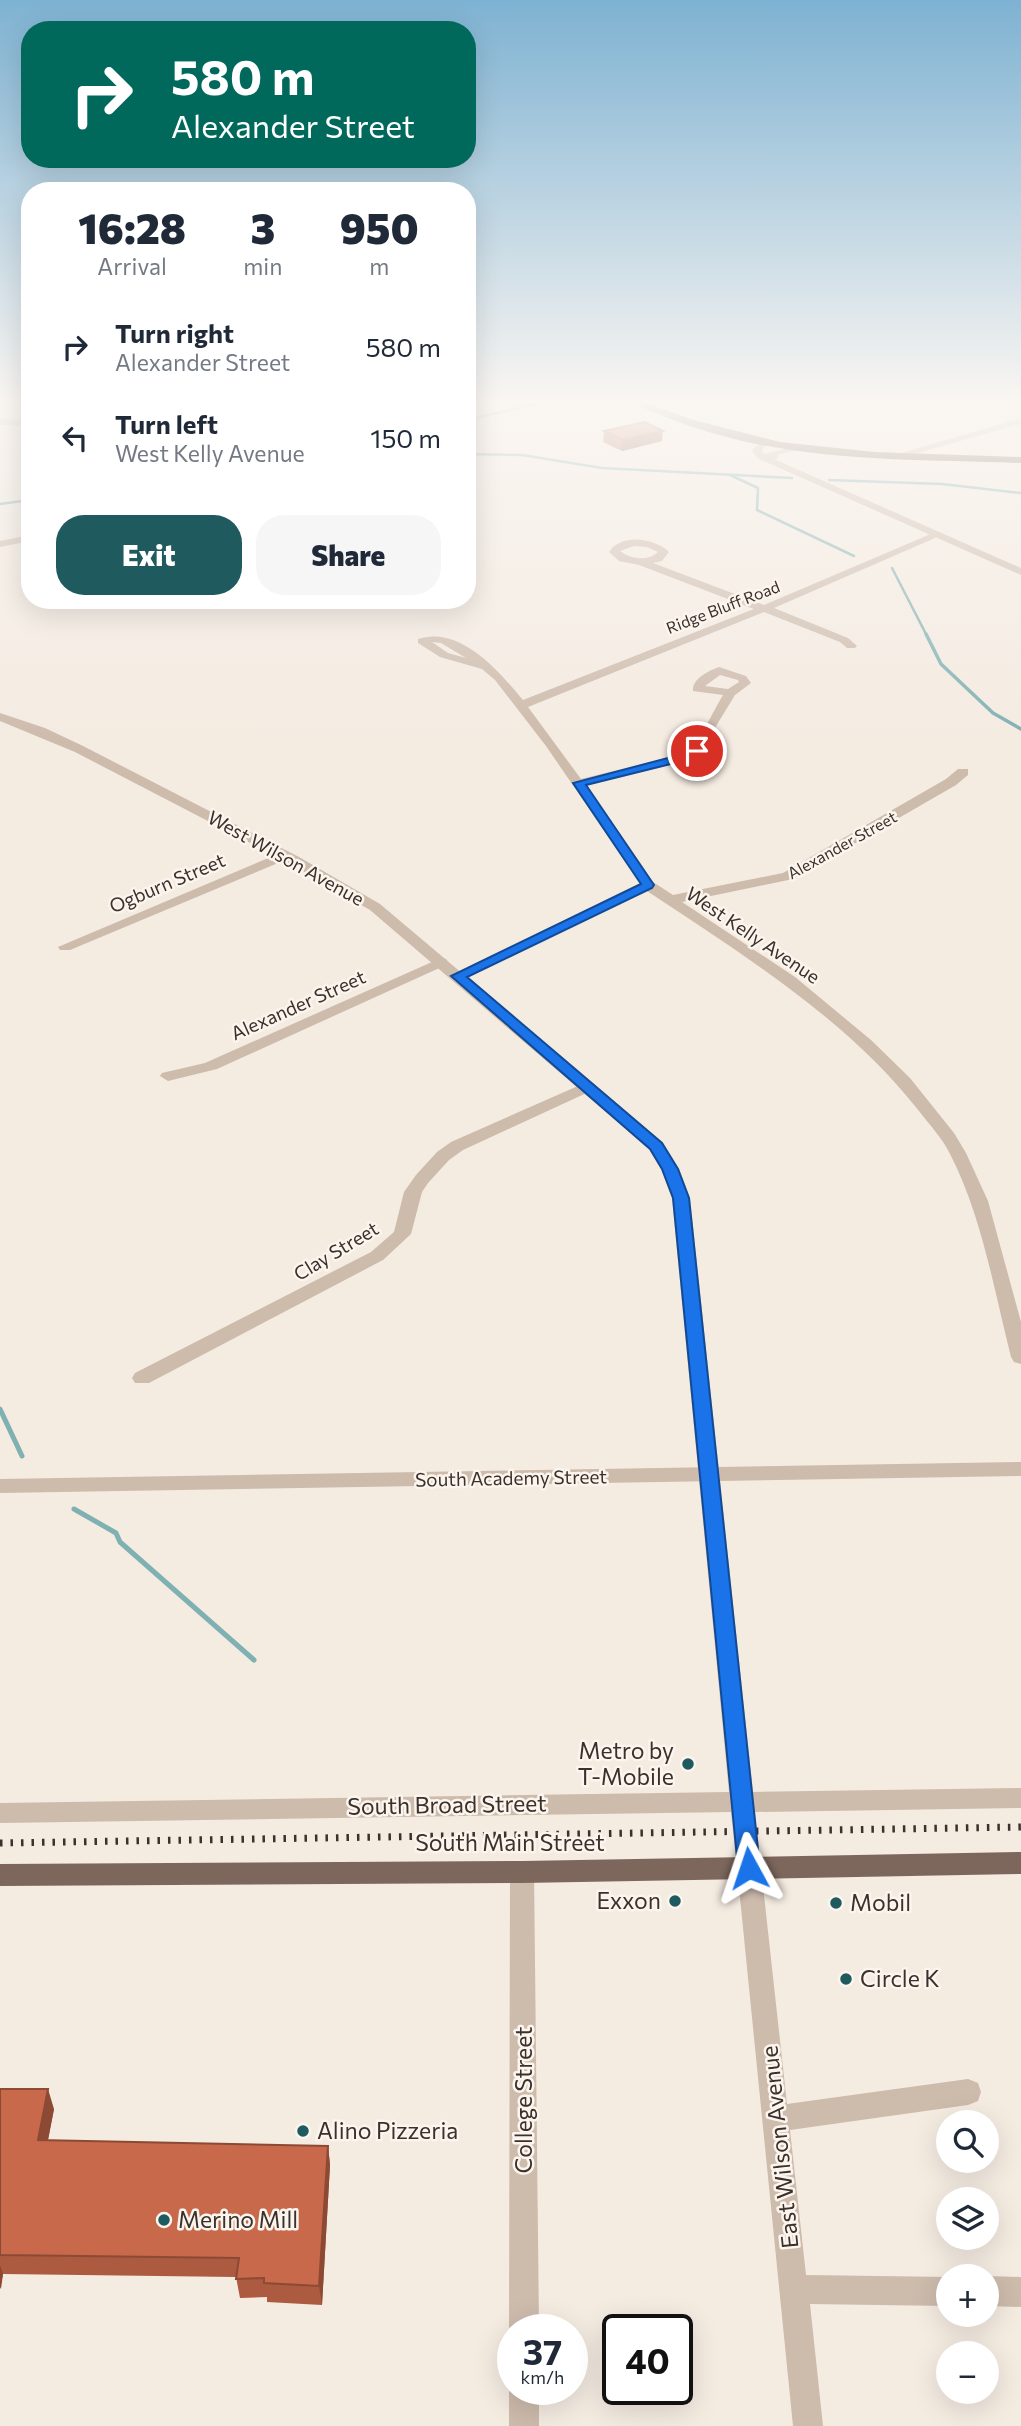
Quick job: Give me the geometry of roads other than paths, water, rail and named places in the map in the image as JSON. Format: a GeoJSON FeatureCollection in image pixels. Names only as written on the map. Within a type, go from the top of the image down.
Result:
{"type":"FeatureCollection","features":[{"type":"Feature","properties":{"kind":"main road","name":"South Main Street"},"geometry":{"type":"LineString","coordinates":[[0,1875],[522,1872],[1021,1863]]}},
{"type":"Feature","properties":{"kind":"street"},"geometry":{"type":"LineString","coordinates":[[895,516],[1021,572]]}},
{"type":"Feature","properties":{"kind":"street","name":"Ridge Bluff Road"},"geometry":{"type":"LineString","coordinates":[[519,706],[763,609],[937,535]]}},
{"type":"Feature","properties":{"kind":"street"},"geometry":{"type":"LineString","coordinates":[[0,544],[21,540]]}},
{"type":"Feature","properties":{"kind":"street"},"geometry":{"type":"LineString","coordinates":[[640,562],[844,640],[851,646]]}},
{"type":"Feature","properties":{"kind":"street","name":"West Kelly Avenue"},"geometry":{"type":"LineString","coordinates":[[487,667],[444,655],[422,641],[431,638],[442,640],[487,667],[499,678],[579,783],[648,885],[790,980],[865,1043],[904,1081],[948,1137],[979,1201],[1021,1357]]}},
{"type":"Feature","properties":{"kind":"street"},"geometry":{"type":"LineString","coordinates":[[579,783],[691,756],[704,742],[730,693]]}},
{"type":"Feature","properties":{"kind":"street","name":"West Wilson Avenue"},"geometry":{"type":"LineString","coordinates":[[0,718],[55,738],[285,855],[375,907],[656,1146],[670,1169],[681,1198],[749,1868]]}},
{"type":"Feature","properties":{"kind":"street","name":"Alexander Street"},"geometry":{"type":"LineString","coordinates":[[670,901],[715,887],[766,882],[788,876],[951,782],[963,772]]}},
{"type":"Feature","properties":{"kind":"street","name":"Ogburn Street"},"geometry":{"type":"LineString","coordinates":[[65,947],[285,855]]}},
{"type":"Feature","properties":{"kind":"street"},"geometry":{"type":"LineString","coordinates":[[458,976],[648,885]]}},
{"type":"Feature","properties":{"kind":"street","name":"Alexander Street"},"geometry":{"type":"LineString","coordinates":[[168,1076],[211,1066],[441,962]]}},
{"type":"Feature","properties":{"kind":"street","name":"Clay Street"},"geometry":{"type":"LineString","coordinates":[[142,1378],[377,1256],[402,1234],[413,1192],[431,1167],[443,1156],[457,1146],[587,1087]]}},
{"type":"Feature","properties":{"kind":"street","name":"South Academy Street"},"geometry":{"type":"LineString","coordinates":[[0,1486],[1021,1469]]}},
{"type":"Feature","properties":{"kind":"street","name":"South Broad Street"},"geometry":{"type":"LineString","coordinates":[[0,1812],[1021,1798]]}},
{"type":"Feature","properties":{"kind":"street","name":"East Wilson Avenue"},"geometry":{"type":"LineString","coordinates":[[749,1868],[808,2426]]}},
{"type":"Feature","properties":{"kind":"street","name":"College Street"},"geometry":{"type":"LineString","coordinates":[[522,1872],[524,2314]]}},
{"type":"Feature","properties":{"kind":"street"},"geometry":{"type":"LineString","coordinates":[[777,2119],[968,2092]]}},
{"type":"Feature","properties":{"kind":"street"},"geometry":{"type":"LineString","coordinates":[[794,2289],[936,2291]]}},
{"type":"Feature","properties":{"kind":"street"},"geometry":{"type":"LineString","coordinates":[[999,2291],[1021,2292]]}},
{"type":"Feature","properties":{"kind":"street"},"geometry":{"type":"LineString","coordinates":[[524,2405],[524,2426]]}},
{"type":"Feature","properties":{"kind":"waterway"},"geometry":{"type":"LineString","coordinates":[[770,516],[854,556]]}},
{"type":"Feature","properties":{"kind":"waterway"},"geometry":{"type":"LineString","coordinates":[[892,568],[927,636]]}},
{"type":"Feature","properties":{"kind":"waterway"},"geometry":{"type":"LineString","coordinates":[[927,636],[941,664],[993,713],[1021,729]]}},
{"type":"Feature","properties":{"kind":"waterway"},"geometry":{"type":"LineString","coordinates":[[0,1409],[22,1456]]}},
{"type":"Feature","properties":{"kind":"waterway"},"geometry":{"type":"LineString","coordinates":[[74,1509],[116,1533],[120,1542],[254,1660]]}},
{"type":"Feature","properties":{"kind":"railway"},"geometry":{"type":"LineString","coordinates":[[0,1843],[1021,1827]]}},
{"type":"Feature","properties":{"kind":"place","name":"Metro by T-Mobile"},"geometry":{"type":"Point","coordinates":[688,1764]}},
{"type":"Feature","properties":{"kind":"place","name":"Exxon"},"geometry":{"type":"Point","coordinates":[675,1901]}},
{"type":"Feature","properties":{"kind":"place","name":"Mobil"},"geometry":{"type":"Point","coordinates":[836,1903]}},
{"type":"Feature","properties":{"kind":"place","name":"Circle K"},"geometry":{"type":"Point","coordinates":[846,1979]}},
{"type":"Feature","properties":{"kind":"place","name":"Alino Pizzeria"},"geometry":{"type":"Point","coordinates":[303,2131]}},
{"type":"Feature","properties":{"kind":"place","name":"Merino Mill"},"geometry":{"type":"Point","coordinates":[164,2220]}}]}
